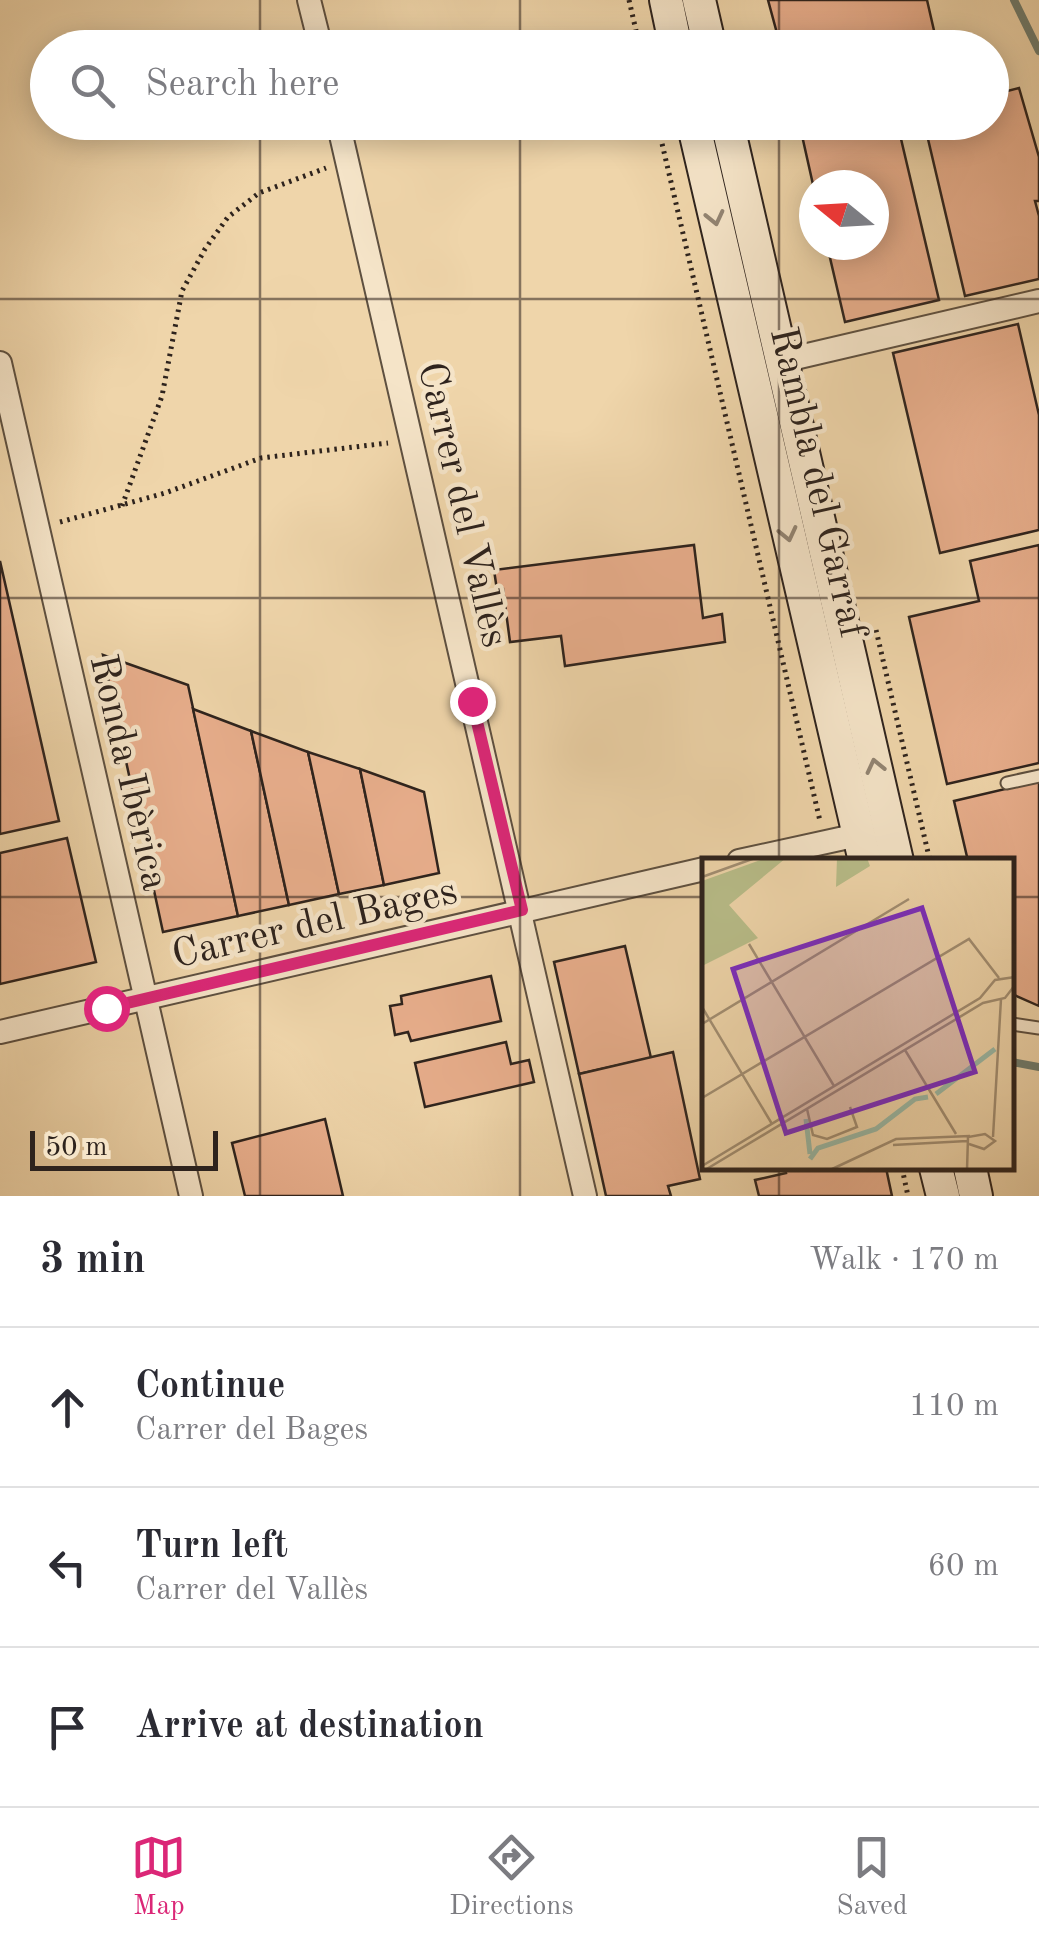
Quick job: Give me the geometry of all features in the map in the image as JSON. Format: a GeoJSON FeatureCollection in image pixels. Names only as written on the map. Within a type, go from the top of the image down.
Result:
{"type":"FeatureCollection","features":[{"type":"Feature","properties":{"kind":"street"},"geometry":{"type":"LineString","coordinates":[[310,0],[316,30]]}},
{"type":"Feature","properties":{"kind":"street"},"geometry":{"type":"LineString","coordinates":[[666,0],[672,30]]}},
{"type":"Feature","properties":{"kind":"street"},"geometry":{"type":"LineString","coordinates":[[699,0],[706,30]]}},
{"type":"Feature","properties":{"kind":"street","name":"Carrer del Vallès"},"geometry":{"type":"LineString","coordinates":[[342,140],[585,1196]]}},
{"type":"Feature","properties":{"kind":"street","name":"Rambla del Garraf"},"geometry":{"type":"LineString","coordinates":[[698,140],[862,848]]}},
{"type":"Feature","properties":{"kind":"street","name":"Rambla del Garraf"},"geometry":{"type":"LineString","coordinates":[[731,140],[896,858]]}},
{"type":"Feature","properties":{"kind":"street"},"geometry":{"type":"LineString","coordinates":[[782,361],[1039,301]]}},
{"type":"Feature","properties":{"kind":"street","name":"Ronda Ibèrica"},"geometry":{"type":"LineString","coordinates":[[0,363],[192,1196]]}},
{"type":"Feature","properties":{"kind":"street"},"geometry":{"type":"LineString","coordinates":[[753,858],[825,842],[862,848]]}},
{"type":"Feature","properties":{"kind":"street","name":"Carrer del Bages"},"geometry":{"type":"LineString","coordinates":[[0,1032],[702,869]]}},
{"type":"Feature","properties":{"kind":"street"},"geometry":{"type":"LineString","coordinates":[[937,1171],[943,1196]]}},
{"type":"Feature","properties":{"kind":"street"},"geometry":{"type":"LineString","coordinates":[[971,1171],[976,1196]]}},
{"type":"Feature","properties":{"kind":"lane"},"geometry":{"type":"LineString","coordinates":[[1007,783],[1039,776]]}},
{"type":"Feature","properties":{"kind":"lane"},"geometry":{"type":"LineString","coordinates":[[1014,1024],[1039,1028]]}},
{"type":"Feature","properties":{"kind":"path"},"geometry":{"type":"LineString","coordinates":[[629,0],[636,30]]}},
{"type":"Feature","properties":{"kind":"path"},"geometry":{"type":"LineString","coordinates":[[661,140],[825,842]]}},
{"type":"Feature","properties":{"kind":"path"},"geometry":{"type":"LineString","coordinates":[[122,506],[162,396],[182,291],[205,249],[228,217],[259,193],[347,160]]}},
{"type":"Feature","properties":{"kind":"path"},"geometry":{"type":"LineString","coordinates":[[38,528],[122,506],[261,458],[344,446],[413,442]]}},
{"type":"Feature","properties":{"kind":"path"},"geometry":{"type":"LineString","coordinates":[[903,1171],[908,1196]]}},
{"type":"Feature","properties":{"kind":"building"},"geometry":{"type":"Polygon","coordinates":[[[768,0],[927,0],[934,30],[776,30],[768,0]]]}},
{"type":"Feature","properties":{"kind":"building"},"geometry":{"type":"Polygon","coordinates":[[[1019,88],[1039,157],[1039,201],[1035,201],[1039,216],[1039,279],[965,296],[928,140],[1009,140],[1009,91],[1019,88]]]}},
{"type":"Feature","properties":{"kind":"building"},"geometry":{"type":"Polygon","coordinates":[[[803,140],[901,140],[939,300],[845,322],[831,260],[889,260],[889,170],[810,170],[803,140]]]}},
{"type":"Feature","properties":{"kind":"building"},"geometry":{"type":"Polygon","coordinates":[[[1018,324],[1039,415],[1039,530],[940,553],[893,353],[1018,324]]]}},
{"type":"Feature","properties":{"kind":"building"},"geometry":{"type":"Polygon","coordinates":[[[694,545],[703,618],[722,614],[725,642],[565,666],[561,636],[510,642],[503,589],[497,590],[494,570],[694,545]]]}},
{"type":"Feature","properties":{"kind":"building"},"geometry":{"type":"Polygon","coordinates":[[[1039,545],[1039,763],[947,784],[909,617],[979,601],[970,561],[1039,545]]]}},
{"type":"Feature","properties":{"kind":"building"},"geometry":{"type":"Polygon","coordinates":[[[0,561],[59,821],[0,834],[0,561]]]}},
{"type":"Feature","properties":{"kind":"building"},"geometry":{"type":"Polygon","coordinates":[[[103,655],[188,685],[238,916],[163,932],[103,655]]]}},
{"type":"Feature","properties":{"kind":"building"},"geometry":{"type":"Polygon","coordinates":[[[193,709],[251,731],[289,905],[238,916],[193,709]]]}},
{"type":"Feature","properties":{"kind":"building"},"geometry":{"type":"Polygon","coordinates":[[[251,731],[308,752],[339,894],[289,905],[251,731]]]}},
{"type":"Feature","properties":{"kind":"building"},"geometry":{"type":"Polygon","coordinates":[[[308,752],[360,769],[384,885],[339,894],[308,752]]]}},
{"type":"Feature","properties":{"kind":"building"},"geometry":{"type":"Polygon","coordinates":[[[360,769],[424,792],[439,873],[384,885],[360,769]]]}},
{"type":"Feature","properties":{"kind":"building"},"geometry":{"type":"Polygon","coordinates":[[[1039,781],[1039,1006],[1014,995],[1014,858],[967,858],[954,801],[1039,781]]]}},
{"type":"Feature","properties":{"kind":"building"},"geometry":{"type":"Polygon","coordinates":[[[67,838],[96,962],[0,984],[0,853],[67,838]]]}},
{"type":"Feature","properties":{"kind":"building"},"geometry":{"type":"Polygon","coordinates":[[[625,946],[651,1058],[579,1074],[554,962],[625,946]]]}},
{"type":"Feature","properties":{"kind":"building"},"geometry":{"type":"Polygon","coordinates":[[[491,976],[501,1021],[411,1041],[408,1032],[395,1035],[390,1006],[402,1004],[401,996],[491,976]]]}},
{"type":"Feature","properties":{"kind":"building"},"geometry":{"type":"Polygon","coordinates":[[[506,1042],[511,1064],[529,1060],[534,1082],[425,1107],[415,1063],[506,1042]]]}},
{"type":"Feature","properties":{"kind":"building"},"geometry":{"type":"Polygon","coordinates":[[[673,1052],[700,1179],[668,1186],[671,1196],[606,1196],[579,1074],[673,1052]]]}},
{"type":"Feature","properties":{"kind":"building"},"geometry":{"type":"Polygon","coordinates":[[[325,1119],[343,1196],[245,1196],[232,1143],[325,1119]]]}},
{"type":"Feature","properties":{"kind":"building"},"geometry":{"type":"Polygon","coordinates":[[[887,1171],[892,1196],[759,1196],[755,1180],[786,1173],[887,1171]]]}},
{"type":"Feature","properties":{"kind":"waterway"},"geometry":{"type":"LineString","coordinates":[[1014,0],[1039,51]]}},
{"type":"Feature","properties":{"kind":"waterway"},"geometry":{"type":"LineString","coordinates":[[1014,1062],[1039,1067]]}},
{"type":"Feature","properties":{"kind":"route"},"geometry":{"type":"LineString","coordinates":[[106,1008],[522,910],[472,701]]}}]}
